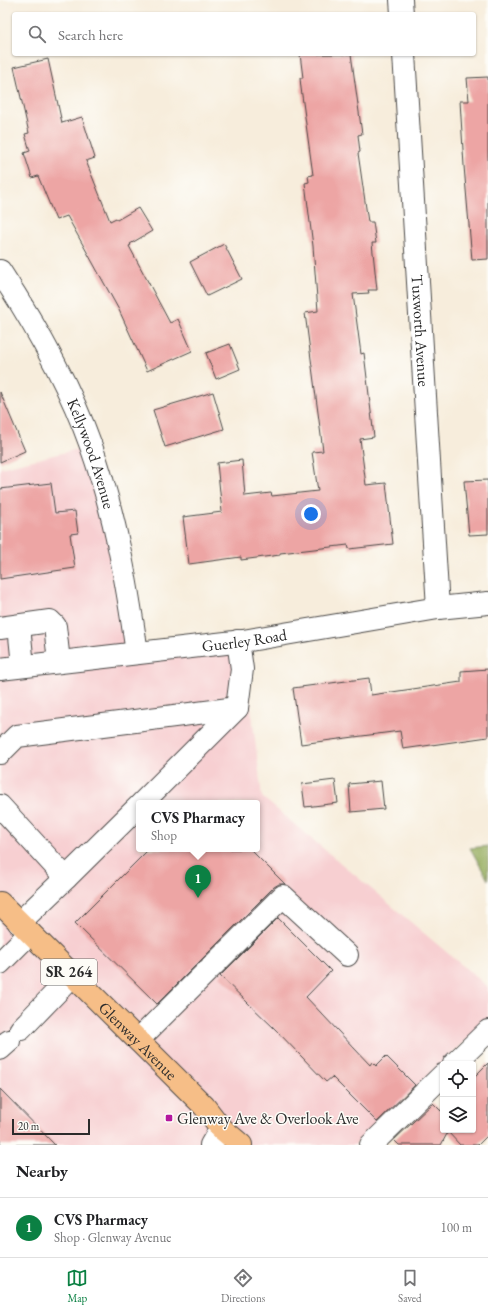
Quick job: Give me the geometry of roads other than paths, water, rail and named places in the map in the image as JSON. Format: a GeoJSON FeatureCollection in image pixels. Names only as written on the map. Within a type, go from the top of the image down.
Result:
{"type":"FeatureCollection","features":[{"type":"Feature","properties":{"kind":"main road","name":"Glenway Avenue"},"geometry":{"type":"LineString","coordinates":[[0,904],[204,1106],[216,1136],[242,1145]]}},
{"type":"Feature","properties":{"kind":"street"},"geometry":{"type":"LineString","coordinates":[[401,0],[402,12]]}},
{"type":"Feature","properties":{"kind":"street","name":"Tuxworth Avenue"},"geometry":{"type":"LineString","coordinates":[[404,56],[438,608]]}},
{"type":"Feature","properties":{"kind":"street","name":"Kellywood Avenue"},"geometry":{"type":"LineString","coordinates":[[0,271],[61,374],[91,446],[116,530],[128,593],[137,653]]}},
{"type":"Feature","properties":{"kind":"street","name":"Guerley Road"},"geometry":{"type":"LineString","coordinates":[[0,669],[238,641],[438,608],[488,603]]}},
{"type":"Feature","properties":{"kind":"street"},"geometry":{"type":"LineString","coordinates":[[23,666],[9,627],[50,622],[55,626],[59,662]]}},
{"type":"Feature","properties":{"kind":"street"},"geometry":{"type":"LineString","coordinates":[[145,800],[237,708],[242,669],[238,641]]}},
{"type":"Feature","properties":{"kind":"street"},"geometry":{"type":"LineString","coordinates":[[0,753],[17,736],[237,708]]}},
{"type":"Feature","properties":{"kind":"street"},"geometry":{"type":"LineString","coordinates":[[0,806],[66,878]]}},
{"type":"Feature","properties":{"kind":"street"},"geometry":{"type":"LineString","coordinates":[[0,963],[24,928],[66,878],[136,809]]}},
{"type":"Feature","properties":{"kind":"street"},"geometry":{"type":"LineString","coordinates":[[138,1040],[283,896],[346,955]]}},
{"type":"Feature","properties":{"kind":"street"},"geometry":{"type":"LineString","coordinates":[[10,1040],[73,975]]}},
{"type":"Feature","properties":{"kind":"street"},"geometry":{"type":"LineString","coordinates":[[457,1061],[488,1032]]}},
{"type":"Feature","properties":{"kind":"street"},"geometry":{"type":"LineString","coordinates":[[371,1145],[440,1078]]}},
{"type":"Feature","properties":{"kind":"place","name":"CVS Pharmacy"},"geometry":{"type":"Point","coordinates":[198,898]}},
{"type":"Feature","properties":{"kind":"place","name":"Glenway Ave & Overlook Ave"},"geometry":{"type":"Point","coordinates":[169,1118]}}]}
